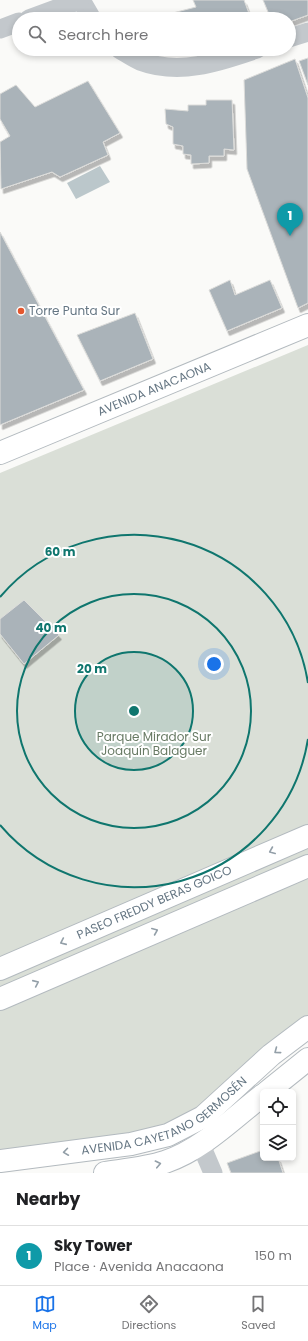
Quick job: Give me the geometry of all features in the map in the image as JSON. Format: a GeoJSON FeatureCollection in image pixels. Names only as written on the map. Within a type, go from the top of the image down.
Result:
{"type":"FeatureCollection","features":[{"type":"Feature","properties":{"kind":"street"},"geometry":{"type":"LineString","coordinates":[[48,12],[80,0],[88,12]]}},
{"type":"Feature","properties":{"kind":"street"},"geometry":{"type":"LineString","coordinates":[[0,29],[12,25]]}},
{"type":"Feature","properties":{"kind":"street"},"geometry":{"type":"LineString","coordinates":[[296,36],[308,32]]}},
{"type":"Feature","properties":{"kind":"street"},"geometry":{"type":"LineString","coordinates":[[131,56],[140,61],[164,67],[200,67],[235,56]]}},
{"type":"Feature","properties":{"kind":"street","name":"AVENIDA ANACAONA"},"geometry":{"type":"LineString","coordinates":[[0,453],[308,325]]}},
{"type":"Feature","properties":{"kind":"street","name":"PASEO FREDDY BERAS GOICO"},"geometry":{"type":"LineString","coordinates":[[0,969],[308,836]]}},
{"type":"Feature","properties":{"kind":"street"},"geometry":{"type":"LineString","coordinates":[[0,999],[308,866]]}},
{"type":"Feature","properties":{"kind":"street","name":"AVENIDA CAYETANO GERMOSÉN"},"geometry":{"type":"LineString","coordinates":[[0,1161],[131,1144],[168,1135],[203,1116],[271,1055],[308,1027]]}},
{"type":"Feature","properties":{"kind":"street"},"geometry":{"type":"LineString","coordinates":[[270,1089],[308,1059]]}},
{"type":"Feature","properties":{"kind":"street"},"geometry":{"type":"LineString","coordinates":[[106,1173],[165,1162],[201,1145],[260,1097]]}},
{"type":"Feature","properties":{"kind":"street"},"geometry":{"type":"LineString","coordinates":[[201,1145],[213,1173]]}},
{"type":"Feature","properties":{"kind":"green space","name":"Parque Mirador Sur Joaquín Balaguer"},"geometry":{"type":"Polygon","coordinates":[[[308,345],[308,1016],[265,1048],[209,1098],[187,1115],[165,1126],[129,1135],[0,1151],[0,473],[308,345]]]}},
{"type":"Feature","properties":{"kind":"shaded area"},"geometry":{"type":"Polygon","coordinates":[[[100,166],[110,182],[76,199],[67,183],[100,166]]]}},
{"type":"Feature","properties":{"kind":"building"},"geometry":{"type":"Polygon","coordinates":[[[193,0],[244,0],[248,12],[177,12],[196,7],[193,0]]]}},
{"type":"Feature","properties":{"kind":"building"},"geometry":{"type":"Polygon","coordinates":[[[263,0],[308,0],[308,15],[296,19],[296,12],[268,12],[263,0]]]}},
{"type":"Feature","properties":{"kind":"building"},"geometry":{"type":"Polygon","coordinates":[[[308,58],[308,85],[299,61],[308,58]]]}},
{"type":"Feature","properties":{"kind":"building"},"geometry":{"type":"Polygon","coordinates":[[[295,59],[308,98],[308,303],[298,308],[247,169],[244,80],[295,59]]]}},
{"type":"Feature","properties":{"kind":"building"},"geometry":{"type":"Polygon","coordinates":[[[88,81],[120,133],[103,142],[108,155],[60,177],[52,172],[1,189],[0,142],[10,136],[0,119],[0,94],[16,85],[35,107],[88,81]]]}},
{"type":"Feature","properties":{"kind":"building"},"geometry":{"type":"Polygon","coordinates":[[[206,100],[232,100],[234,150],[224,149],[224,156],[209,156],[209,163],[191,164],[191,155],[183,154],[183,146],[173,144],[173,127],[166,124],[165,109],[188,111],[188,105],[206,105],[206,100]]]}},
{"type":"Feature","properties":{"kind":"building","name":"Torre Punta Sur"},"geometry":{"type":"Polygon","coordinates":[[[0,232],[84,390],[0,425],[0,232]]]}},
{"type":"Feature","properties":{"kind":"building"},"geometry":{"type":"Polygon","coordinates":[[[230,280],[235,295],[270,280],[282,308],[227,331],[209,290],[230,280]]]}},
{"type":"Feature","properties":{"kind":"building"},"geometry":{"type":"Polygon","coordinates":[[[135,313],[153,359],[100,381],[77,335],[135,313]]]}},
{"type":"Feature","properties":{"kind":"building"},"geometry":{"type":"Polygon","coordinates":[[[24,600],[59,635],[24,664],[0,634],[0,619],[24,600]]]}},
{"type":"Feature","properties":{"kind":"building"},"geometry":{"type":"Polygon","coordinates":[[[260,1151],[260,1161],[279,1161],[283,1173],[231,1173],[227,1163],[260,1151]]]}},
{"type":"Feature","properties":{"kind":"place","name":"Sky Tower"},"geometry":{"type":"Point","coordinates":[290,236]}},
{"type":"Feature","properties":{"kind":"place","name":"Torre Punta Sur"},"geometry":{"type":"Point","coordinates":[21,311]}}]}
